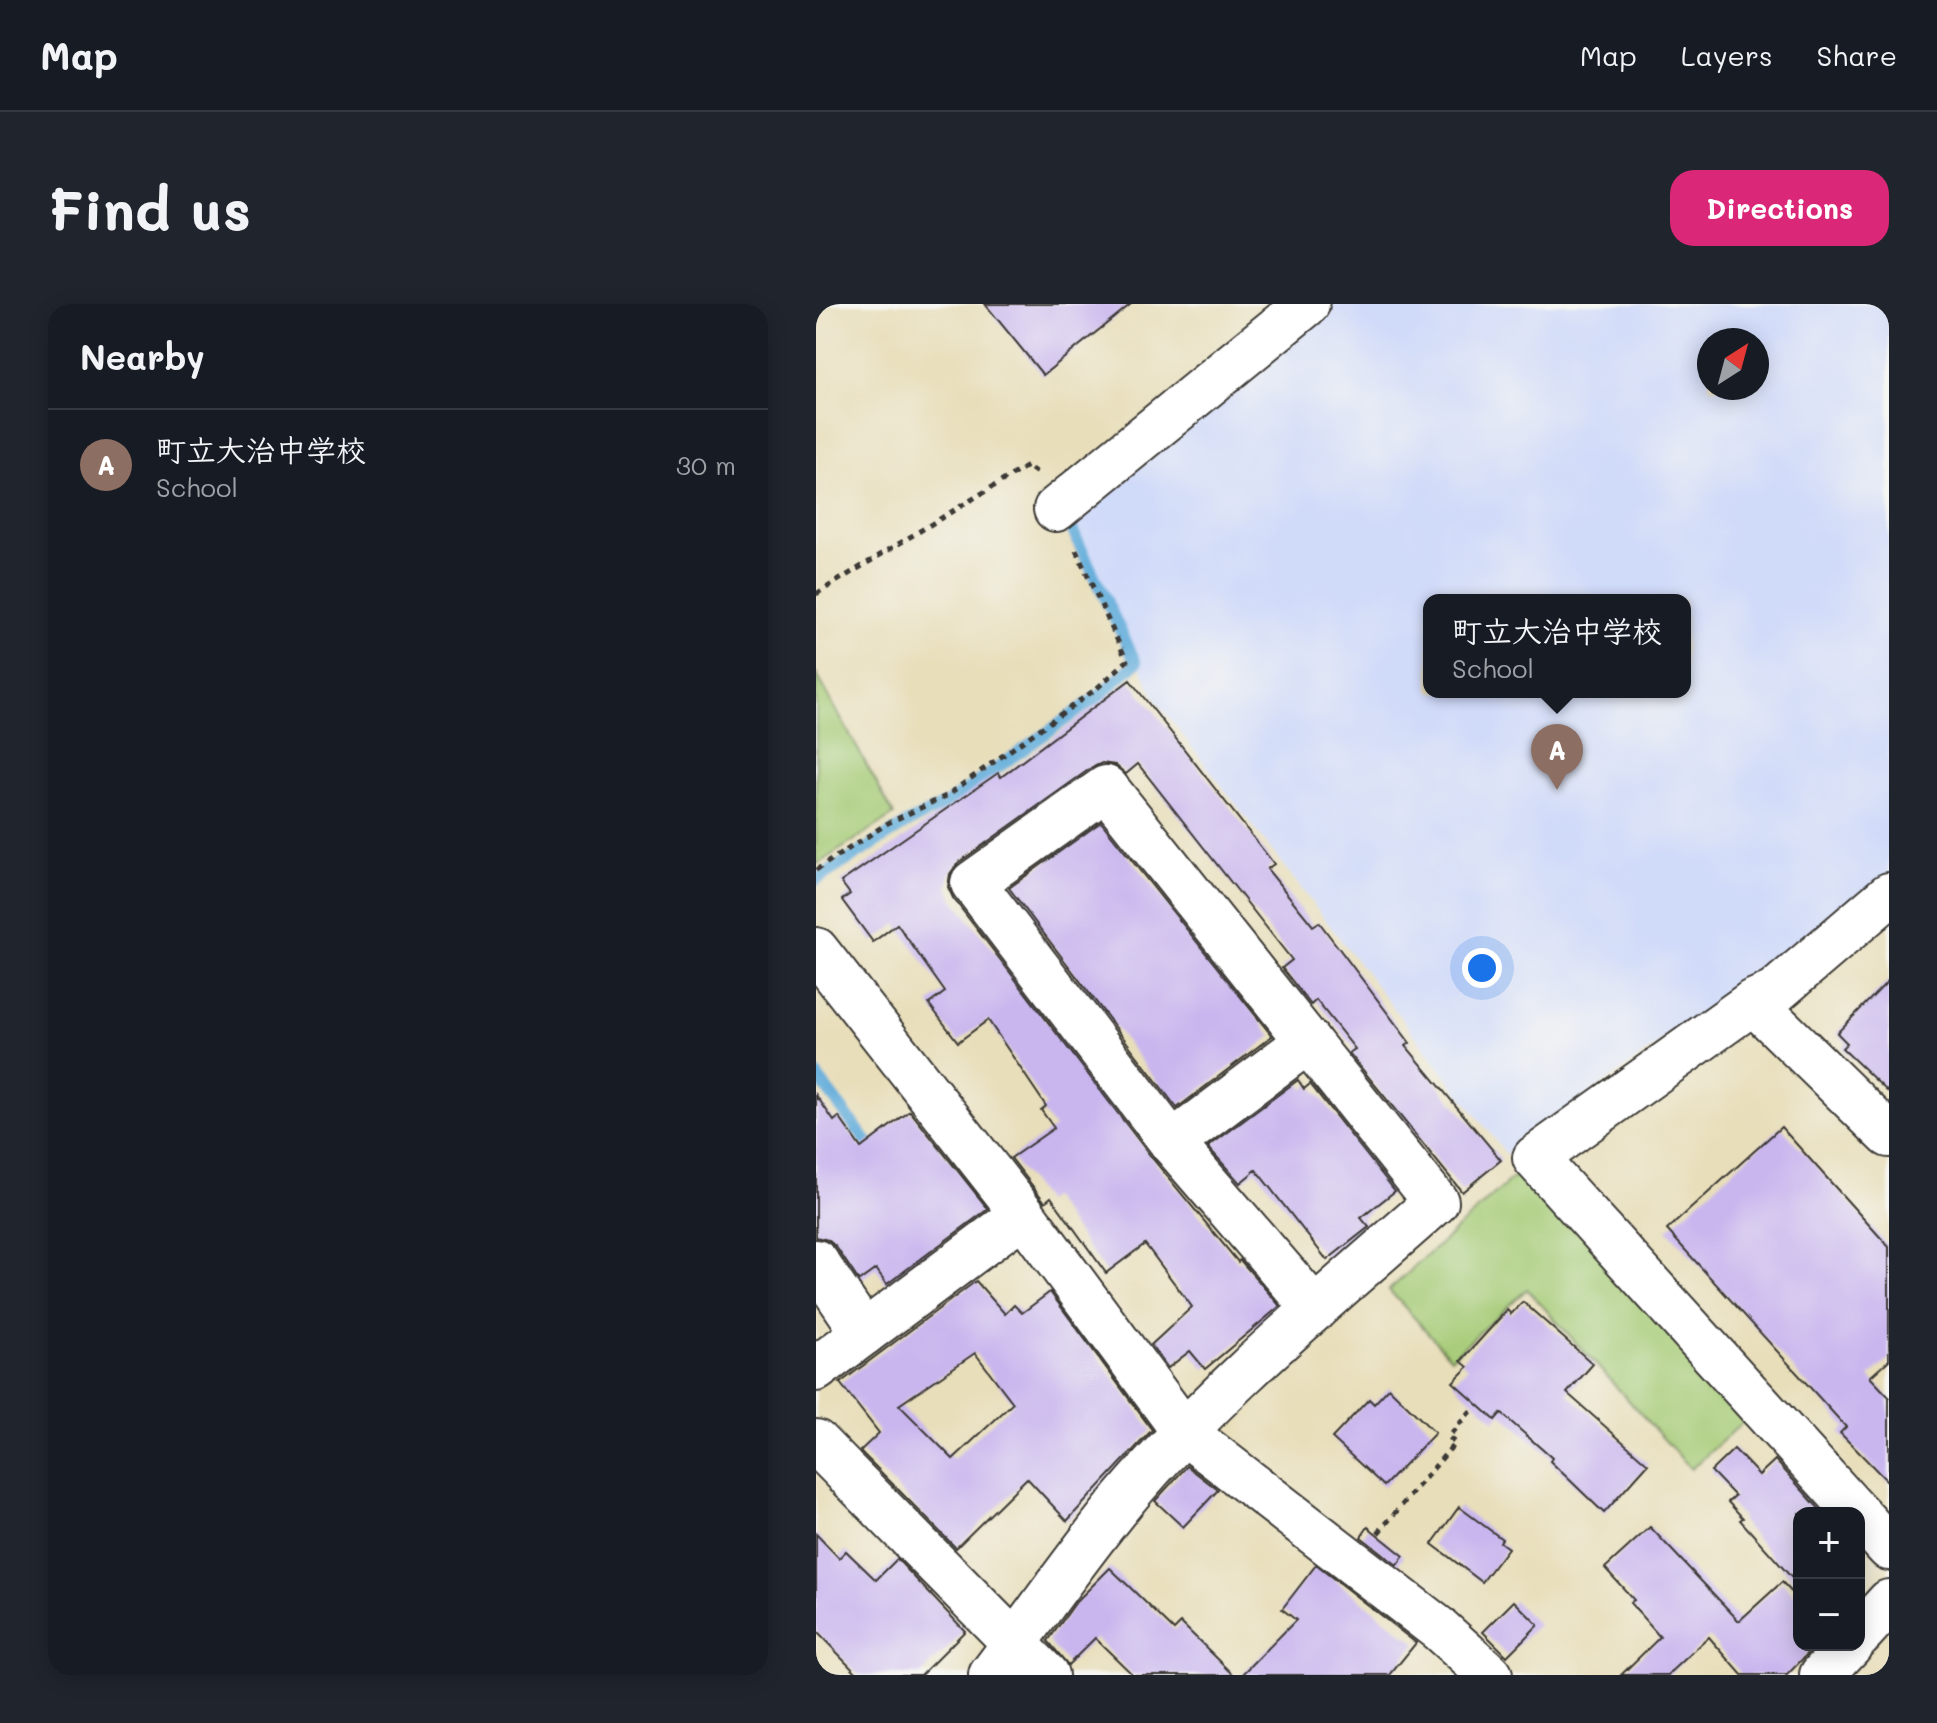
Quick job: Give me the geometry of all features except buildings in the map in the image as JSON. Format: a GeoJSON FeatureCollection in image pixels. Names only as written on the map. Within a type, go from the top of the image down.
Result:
{"type":"FeatureCollection","features":[{"type":"Feature","properties":{"kind":"street"},"geometry":{"type":"LineString","coordinates":[[1056,509],[1307,304]]}},
{"type":"Feature","properties":{"kind":"street"},"geometry":{"type":"LineString","coordinates":[[1003,1659],[1124,1500],[1185,1433],[1315,1309],[1436,1202],[1106,788],[973,883],[1172,1143],[1315,1309]]}},
{"type":"Feature","properties":{"kind":"street"},"geometry":{"type":"LineString","coordinates":[[1852,1507],[1535,1158],[1753,1002],[1774,993],[1889,895]]}},
{"type":"Feature","properties":{"kind":"street"},"geometry":{"type":"LineString","coordinates":[[816,950],[1023,1214],[1185,1433],[1439,1629],[1490,1675]]}},
{"type":"Feature","properties":{"kind":"street"},"geometry":{"type":"LineString","coordinates":[[1753,1002],[1889,1135]]}},
{"type":"Feature","properties":{"kind":"street"},"geometry":{"type":"LineString","coordinates":[[1172,1143],[1308,1041]]}},
{"type":"Feature","properties":{"kind":"street"},"geometry":{"type":"LineString","coordinates":[[816,1369],[1023,1214]]}},
{"type":"Feature","properties":{"kind":"street"},"geometry":{"type":"LineString","coordinates":[[816,1262],[864,1333]]}},
{"type":"Feature","properties":{"kind":"street"},"geometry":{"type":"LineString","coordinates":[[816,1442],[1003,1659],[1046,1675]]}},
{"type":"Feature","properties":{"kind":"street"},"geometry":{"type":"LineString","coordinates":[[1865,1522],[1889,1548]]}},
{"type":"Feature","properties":{"kind":"street"},"geometry":{"type":"LineString","coordinates":[[1865,1628],[1889,1602]]}},
{"type":"Feature","properties":{"kind":"street"},"geometry":{"type":"LineString","coordinates":[[1822,1675],[1844,1651]]}},
{"type":"Feature","properties":{"kind":"path"},"geometry":{"type":"LineString","coordinates":[[816,594],[1027,466],[1036,471],[1056,509],[1127,661],[1096,689],[946,796],[888,823],[816,870]]}},
{"type":"Feature","properties":{"kind":"path"},"geometry":{"type":"LineString","coordinates":[[1377,1534],[1455,1443],[1448,1437],[1474,1407]]}},
{"type":"Feature","properties":{"kind":"shaded area"},"geometry":{"type":"Polygon","coordinates":[[[1320,304],[1889,304],[1889,878],[1768,979],[1761,970],[1506,1154],[1157,702],[1067,513],[1320,304]]]}},
{"type":"Feature","properties":{"kind":"green space"},"geometry":{"type":"Polygon","coordinates":[[[816,673],[894,815],[816,865],[816,673]]]}},
{"type":"Feature","properties":{"kind":"green space"},"geometry":{"type":"Polygon","coordinates":[[[1524,1168],[1750,1416],[1691,1469],[1527,1289],[1451,1358],[1389,1290],[1524,1168]]]}},
{"type":"Feature","properties":{"kind":"waterway"},"geometry":{"type":"LineString","coordinates":[[816,880],[906,824],[948,803],[1100,695],[1136,663],[1066,517]]}},
{"type":"Feature","properties":{"kind":"waterway"},"geometry":{"type":"LineString","coordinates":[[816,1075],[877,1155]]}},
{"type":"Feature","properties":{"kind":"place","name":"町立大治中学校"},"geometry":{"type":"Point","coordinates":[1557,790]}}]}
